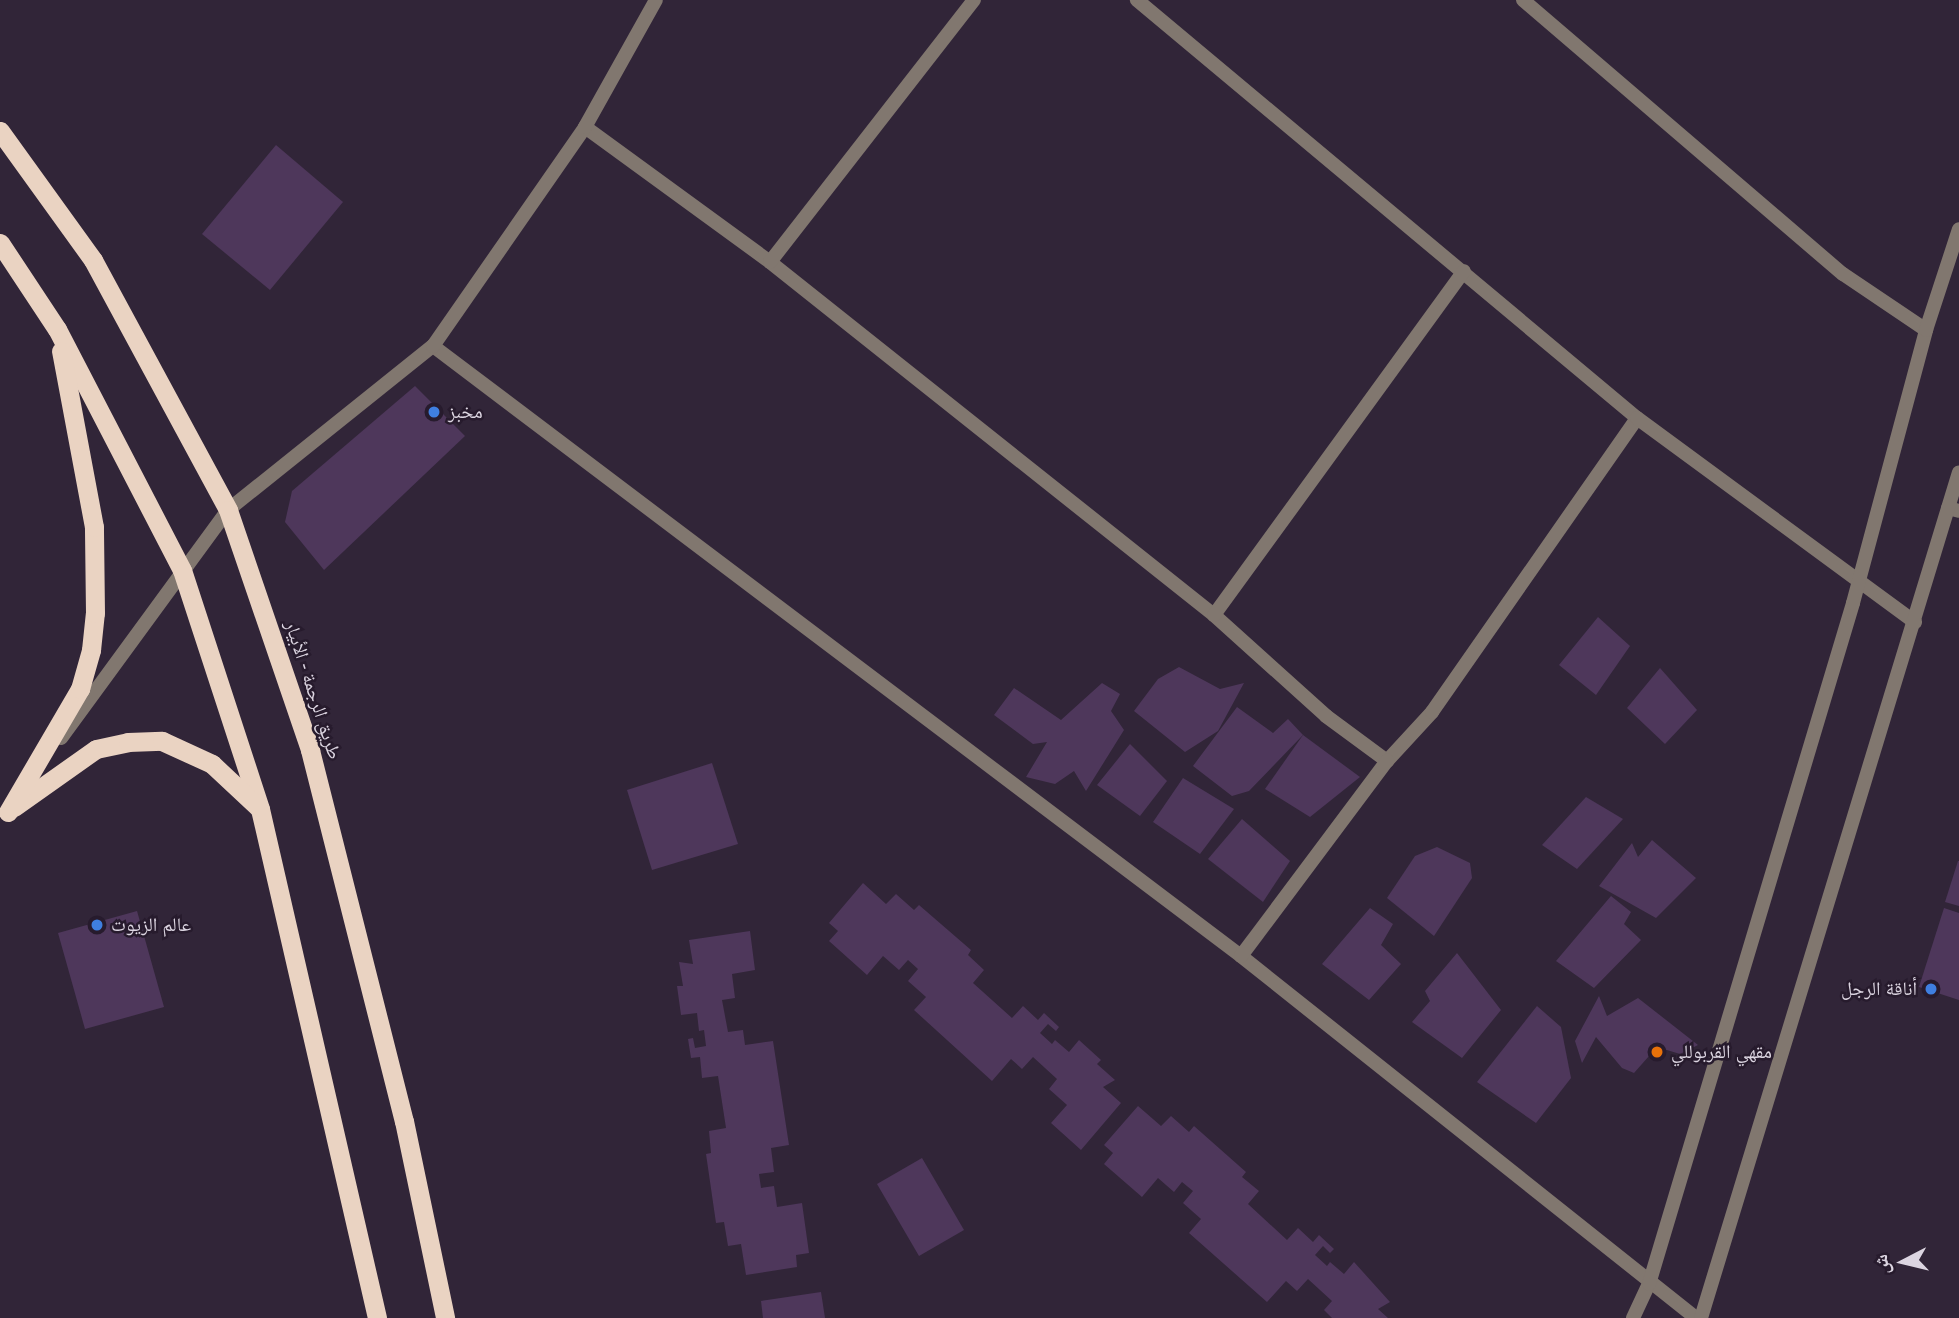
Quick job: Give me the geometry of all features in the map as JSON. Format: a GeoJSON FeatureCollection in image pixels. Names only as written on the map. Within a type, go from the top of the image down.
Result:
{"type":"FeatureCollection","features":[{"type":"Feature","properties":{"kind":"highway","name":"طريق الرجمة - الأبيار"},"geometry":{"type":"LineString","coordinates":[[0,131],[93,260],[228,510],[310,750],[404,1121],[445,1318]]}},
{"type":"Feature","properties":{"kind":"highway"},"geometry":{"type":"LineString","coordinates":[[0,243],[57,329],[182,570],[260,809],[377,1318]]}},
{"type":"Feature","properties":{"kind":"highway"},"geometry":{"type":"LineString","coordinates":[[4,815],[80,689],[95,613],[94,527],[57,329]]}},
{"type":"Feature","properties":{"kind":"highway"},"geometry":{"type":"LineString","coordinates":[[4,815],[96,749],[128,742],[162,741],[212,764],[260,809]]}},
{"type":"Feature","properties":{"kind":"street"},"geometry":{"type":"LineString","coordinates":[[4,815],[228,510],[433,346],[586,127],[656,0]]}},
{"type":"Feature","properties":{"kind":"street"},"geometry":{"type":"LineString","coordinates":[[770,262],[974,0]]}},
{"type":"Feature","properties":{"kind":"street"},"geometry":{"type":"LineString","coordinates":[[1137,0],[1637,418],[1860,579],[1915,622]]}},
{"type":"Feature","properties":{"kind":"street"},"geometry":{"type":"LineString","coordinates":[[1522,0],[1843,274],[1926,330]]}},
{"type":"Feature","properties":{"kind":"street"},"geometry":{"type":"LineString","coordinates":[[586,127],[770,262],[1214,615],[1326,716],[1387,761]]}},
{"type":"Feature","properties":{"kind":"street"},"geometry":{"type":"LineString","coordinates":[[1633,1318],[1649,1283],[1860,579],[1926,330],[1959,229]]}},
{"type":"Feature","properties":{"kind":"street"},"geometry":{"type":"LineString","coordinates":[[1214,615],[1464,271]]}},
{"type":"Feature","properties":{"kind":"street"},"geometry":{"type":"LineString","coordinates":[[433,346],[1241,956],[1696,1318]]}},
{"type":"Feature","properties":{"kind":"street"},"geometry":{"type":"LineString","coordinates":[[1241,956],[1387,761],[1432,712],[1637,418]]}},
{"type":"Feature","properties":{"kind":"street"},"geometry":{"type":"LineString","coordinates":[[1702,1318],[1915,622],[1954,509],[1959,472]]}},
{"type":"Feature","properties":{"kind":"building"},"geometry":{"type":"Polygon","coordinates":[[[276,145],[343,202],[270,290],[202,234],[276,145]]]}},
{"type":"Feature","properties":{"kind":"building"},"geometry":{"type":"Polygon","coordinates":[[[415,386],[465,436],[324,570],[285,522],[292,491],[415,386]]]}},
{"type":"Feature","properties":{"kind":"building"},"geometry":{"type":"Polygon","coordinates":[[[1598,617],[1630,646],[1596,695],[1559,665],[1598,617]]]}},
{"type":"Feature","properties":{"kind":"building"},"geometry":{"type":"Polygon","coordinates":[[[1179,667],[1220,689],[1244,683],[1218,731],[1185,752],[1134,711],[1158,679],[1179,667]]]}},
{"type":"Feature","properties":{"kind":"building"},"geometry":{"type":"Polygon","coordinates":[[[1660,668],[1697,710],[1665,744],[1627,708],[1660,668]]]}},
{"type":"Feature","properties":{"kind":"building"},"geometry":{"type":"Polygon","coordinates":[[[1102,683],[1120,694],[1111,711],[1124,730],[1086,791],[1074,771],[1055,784],[1026,777],[1047,742],[1033,744],[994,715],[1014,688],[1061,720],[1102,683]]]}},
{"type":"Feature","properties":{"kind":"building"},"geometry":{"type":"Polygon","coordinates":[[[1237,707],[1273,733],[1288,719],[1303,735],[1249,791],[1232,796],[1193,766],[1237,707]]]}},
{"type":"Feature","properties":{"kind":"building"},"geometry":{"type":"Polygon","coordinates":[[[1303,735],[1360,777],[1310,817],[1265,789],[1303,735]]]}},
{"type":"Feature","properties":{"kind":"building"},"geometry":{"type":"Polygon","coordinates":[[[1130,744],[1167,781],[1140,816],[1097,785],[1130,744]]]}},
{"type":"Feature","properties":{"kind":"building"},"geometry":{"type":"Polygon","coordinates":[[[712,763],[738,844],[652,870],[627,790],[712,763]]]}},
{"type":"Feature","properties":{"kind":"building"},"geometry":{"type":"Polygon","coordinates":[[[1183,778],[1234,809],[1200,854],[1153,822],[1183,778]]]}},
{"type":"Feature","properties":{"kind":"building"},"geometry":{"type":"Polygon","coordinates":[[[1586,797],[1623,819],[1577,869],[1542,845],[1586,797]]]}},
{"type":"Feature","properties":{"kind":"building"},"geometry":{"type":"Polygon","coordinates":[[[1242,819],[1290,861],[1263,902],[1208,859],[1242,819]]]}},
{"type":"Feature","properties":{"kind":"building"},"geometry":{"type":"Polygon","coordinates":[[[1652,840],[1696,878],[1656,918],[1599,886],[1632,843],[1638,857],[1652,840]]]}},
{"type":"Feature","properties":{"kind":"building"},"geometry":{"type":"Polygon","coordinates":[[[1437,847],[1470,863],[1472,878],[1434,936],[1387,898],[1415,856],[1437,847]]]}},
{"type":"Feature","properties":{"kind":"building"},"geometry":{"type":"Polygon","coordinates":[[[1959,861],[1959,906],[1945,902],[1959,861]]]}},
{"type":"Feature","properties":{"kind":"building"},"geometry":{"type":"Polygon","coordinates":[[[863,883],[886,904],[896,894],[914,910],[919,905],[971,950],[968,955],[984,970],[973,983],[1012,1018],[1023,1006],[1038,1020],[1044,1013],[1059,1027],[1056,1031],[1048,1024],[1040,1033],[1052,1044],[1055,1040],[1069,1052],[1079,1040],[1101,1060],[1097,1064],[1115,1080],[1103,1087],[1121,1103],[1081,1150],[1051,1123],[1067,1105],[1049,1089],[1057,1079],[1033,1057],[1022,1069],[1011,1059],[992,1081],[914,1010],[926,997],[908,981],[918,969],[908,960],[899,970],[883,956],[867,975],[829,941],[838,931],[829,923],[863,883]]]}},
{"type":"Feature","properties":{"kind":"building"},"geometry":{"type":"Polygon","coordinates":[[[1611,896],[1631,912],[1624,924],[1641,940],[1594,988],[1556,961],[1611,896]]]}},
{"type":"Feature","properties":{"kind":"building"},"geometry":{"type":"Polygon","coordinates":[[[1370,908],[1393,924],[1381,945],[1401,964],[1369,1000],[1322,964],[1370,908]]]}},
{"type":"Feature","properties":{"kind":"building"},"geometry":{"type":"Polygon","coordinates":[[[1944,908],[1959,913],[1959,1000],[1919,987],[1944,908]]]}},
{"type":"Feature","properties":{"kind":"building"},"geometry":{"type":"Polygon","coordinates":[[[137,911],[164,1007],[85,1029],[58,933],[137,911]]]}},
{"type":"Feature","properties":{"kind":"building"},"geometry":{"type":"Polygon","coordinates":[[[750,931],[755,970],[732,974],[735,998],[722,1000],[728,1032],[743,1030],[745,1045],[773,1041],[789,1145],[771,1148],[774,1172],[759,1174],[761,1188],[774,1186],[777,1207],[802,1203],[809,1253],[796,1255],[797,1267],[746,1275],[741,1244],[728,1246],[724,1222],[716,1223],[706,1154],[711,1153],[709,1131],[726,1128],[718,1076],[702,1078],[700,1057],[691,1058],[688,1039],[693,1038],[695,1048],[706,1046],[704,1030],[699,1031],[697,1013],[681,1015],[677,986],[683,986],[679,962],[693,964],[689,940],[750,931]]]}},
{"type":"Feature","properties":{"kind":"building"},"geometry":{"type":"Polygon","coordinates":[[[1457,953],[1501,1010],[1462,1058],[1412,1022],[1430,1001],[1425,991],[1457,953]]]}},
{"type":"Feature","properties":{"kind":"building"},"geometry":{"type":"Polygon","coordinates":[[[1599,996],[1607,1016],[1638,998],[1698,1045],[1680,1054],[1657,1047],[1634,1073],[1622,1068],[1596,1037],[1582,1063],[1575,1041],[1599,996]]]}},
{"type":"Feature","properties":{"kind":"building"},"geometry":{"type":"Polygon","coordinates":[[[1537,1006],[1561,1027],[1571,1078],[1536,1123],[1477,1082],[1537,1006]]]}},
{"type":"Feature","properties":{"kind":"building"},"geometry":{"type":"Polygon","coordinates":[[[1138,1106],[1161,1126],[1171,1116],[1189,1132],[1194,1126],[1246,1172],[1242,1177],[1259,1191],[1248,1204],[1287,1240],[1298,1228],[1313,1242],[1319,1235],[1334,1249],[1330,1253],[1323,1246],[1315,1255],[1327,1266],[1330,1262],[1344,1274],[1354,1262],[1390,1302],[1378,1309],[1388,1318],[1332,1318],[1324,1310],[1332,1301],[1308,1279],[1297,1291],[1286,1281],[1267,1302],[1189,1233],[1201,1219],[1183,1203],[1193,1191],[1182,1182],[1174,1192],[1158,1178],[1142,1197],[1104,1164],[1113,1153],[1104,1145],[1138,1106]]]}},
{"type":"Feature","properties":{"kind":"building"},"geometry":{"type":"Polygon","coordinates":[[[922,1158],[964,1230],[919,1256],[877,1184],[922,1158]]]}},
{"type":"Feature","properties":{"kind":"building"},"geometry":{"type":"Polygon","coordinates":[[[821,1292],[825,1318],[763,1318],[761,1301],[821,1292]]]}},
{"type":"Feature","properties":{"kind":"place","name":"مخبز"},"geometry":{"type":"Point","coordinates":[434,412]}},
{"type":"Feature","properties":{"kind":"place","name":"عالم الزيوت"},"geometry":{"type":"Point","coordinates":[97,925]}},
{"type":"Feature","properties":{"kind":"place","name":"أناقة الرجل"},"geometry":{"type":"Point","coordinates":[1931,989]}},
{"type":"Feature","properties":{"kind":"place","name":"مقهي القربوللي"},"geometry":{"type":"Point","coordinates":[1657,1052]}}]}
